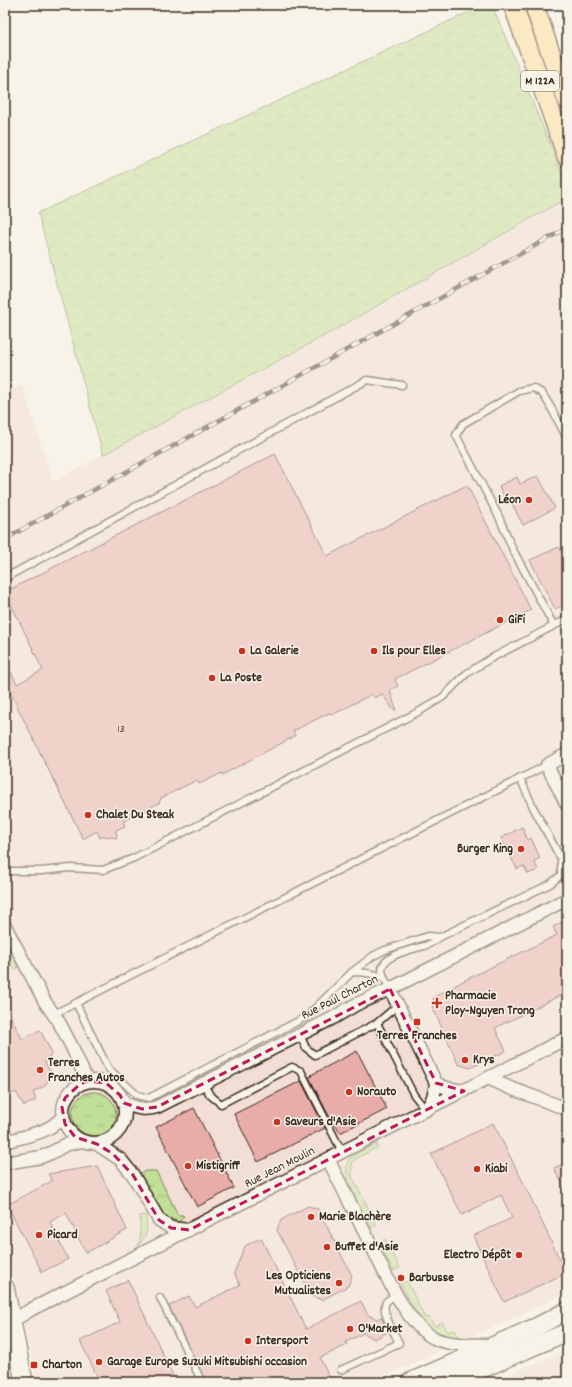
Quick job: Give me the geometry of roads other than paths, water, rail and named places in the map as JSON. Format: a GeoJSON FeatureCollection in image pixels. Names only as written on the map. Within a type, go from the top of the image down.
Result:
{"type":"FeatureCollection","features":[{"type":"Feature","properties":{"kind":"main road","name":"M 122A"},"geometry":{"type":"LineString","coordinates":[[514,5],[567,157]]}},
{"type":"Feature","properties":{"kind":"main road","name":"M 122A"},"geometry":{"type":"LineString","coordinates":[[534,5],[567,100]]}},
{"type":"Feature","properties":{"kind":"main road"},"geometry":{"type":"LineString","coordinates":[[5,1287],[8,1322],[24,1382]]}},
{"type":"Feature","properties":{"kind":"main road"},"geometry":{"type":"LineString","coordinates":[[410,1382],[567,1311]]}},
{"type":"Feature","properties":{"kind":"main road"},"geometry":{"type":"LineString","coordinates":[[452,1382],[567,1332]]}},
{"type":"Feature","properties":{"kind":"street"},"geometry":{"type":"LineString","coordinates":[[567,754],[547,764],[567,805]]}},
{"type":"Feature","properties":{"kind":"street","name":"Rue Paul Charton"},"geometry":{"type":"LineString","coordinates":[[124,1103],[135,1108],[149,1109],[157,1107],[300,1035],[361,1002],[390,989],[567,899]]}},
{"type":"Feature","properties":{"kind":"street"},"geometry":{"type":"LineString","coordinates":[[5,926],[45,1002],[54,1014],[72,1047],[88,1081]]}},
{"type":"Feature","properties":{"kind":"street"},"geometry":{"type":"LineString","coordinates":[[390,989],[436,1083],[431,1104],[426,1110]]}},
{"type":"Feature","properties":{"kind":"street","name":"Rue Jean Moulin"},"geometry":{"type":"LineString","coordinates":[[8,1322],[567,1038]]}},
{"type":"Feature","properties":{"kind":"street"},"geometry":{"type":"LineString","coordinates":[[488,1078],[510,1088],[567,1109]]}},
{"type":"Feature","properties":{"kind":"street"},"geometry":{"type":"LineString","coordinates":[[97,1144],[106,1141],[120,1130],[124,1121],[124,1103],[120,1094],[106,1083],[88,1081],[71,1090],[65,1098],[62,1107],[62,1116],[69,1132],[82,1141],[97,1144],[121,1160],[133,1175],[159,1220],[171,1228],[189,1230]]}},
{"type":"Feature","properties":{"kind":"street"},"geometry":{"type":"LineString","coordinates":[[436,1083],[446,1088],[464,1091]]}},
{"type":"Feature","properties":{"kind":"street"},"geometry":{"type":"LineString","coordinates":[[9,1139],[53,1126],[62,1116]]}},
{"type":"Feature","properties":{"kind":"street"},"geometry":{"type":"LineString","coordinates":[[5,1163],[41,1157],[65,1145],[82,1141]]}},
{"type":"Feature","properties":{"kind":"street"},"geometry":{"type":"LineString","coordinates":[[328,1159],[397,1295],[415,1323],[424,1332],[434,1338],[449,1343],[494,1345]]}},
{"type":"Feature","properties":{"kind":"lane"},"geometry":{"type":"LineString","coordinates":[[5,578],[367,380],[402,385]]}},
{"type":"Feature","properties":{"kind":"lane"},"geometry":{"type":"LineString","coordinates":[[554,626],[513,550],[499,517],[456,435],[463,424],[519,391],[533,388],[542,393],[567,438]]}},
{"type":"Feature","properties":{"kind":"lane"},"geometry":{"type":"LineString","coordinates":[[5,871],[41,871],[71,868],[103,870],[134,858],[420,711],[443,697],[466,674],[477,667],[567,619]]}},
{"type":"Feature","properties":{"kind":"lane"},"geometry":{"type":"LineString","coordinates":[[54,1014],[547,764]]}},
{"type":"Feature","properties":{"kind":"lane"},"geometry":{"type":"LineString","coordinates":[[390,989],[384,978],[382,970],[383,964],[389,958],[429,945],[440,937],[550,884],[561,875],[561,859],[533,807],[520,778]]}},
{"type":"Feature","properties":{"kind":"lane"},"geometry":{"type":"LineString","coordinates":[[76,1003],[108,1068],[137,1095],[149,1098],[306,1017],[352,972],[373,956],[385,950],[428,936],[440,937]]}},
{"type":"Feature","properties":{"kind":"lane"},"geometry":{"type":"LineString","coordinates":[[352,972],[368,972],[384,978]]}},
{"type":"Feature","properties":{"kind":"lane"},"geometry":{"type":"LineString","coordinates":[[300,1035],[306,1048],[316,1054],[377,1023],[398,1004]]}},
{"type":"Feature","properties":{"kind":"lane"},"geometry":{"type":"LineString","coordinates":[[377,1023],[414,1095],[426,1110]]}},
{"type":"Feature","properties":{"kind":"lane"},"geometry":{"type":"LineString","coordinates":[[204,1083],[210,1095],[221,1104],[292,1067],[301,1071],[342,1152]]}},
{"type":"Feature","properties":{"kind":"lane"},"geometry":{"type":"LineString","coordinates":[[342,1370],[399,1343],[385,1313],[384,1307],[387,1301],[397,1295]]}},
{"type":"Feature","properties":{"kind":"lane"},"geometry":{"type":"LineString","coordinates":[[160,1298],[202,1382]]}},
{"type":"Feature","properties":{"kind":"railway"},"geometry":{"type":"LineString","coordinates":[[5,539],[567,228]]}},
{"type":"Feature","properties":{"kind":"place","name":"Léon"},"geometry":{"type":"Point","coordinates":[529,500]}},
{"type":"Feature","properties":{"kind":"place","name":"GiFi"},"geometry":{"type":"Point","coordinates":[500,620]}},
{"type":"Feature","properties":{"kind":"place","name":"La Galerie"},"geometry":{"type":"Point","coordinates":[242,651]}},
{"type":"Feature","properties":{"kind":"place","name":"Ils pour Elles"},"geometry":{"type":"Point","coordinates":[374,651]}},
{"type":"Feature","properties":{"kind":"place","name":"La Poste"},"geometry":{"type":"Point","coordinates":[212,678]}},
{"type":"Feature","properties":{"kind":"place","name":"Chalet Du Steak"},"geometry":{"type":"Point","coordinates":[88,815]}},
{"type":"Feature","properties":{"kind":"place","name":"Burger King"},"geometry":{"type":"Point","coordinates":[521,849]}},
{"type":"Feature","properties":{"kind":"place","name":"Pharmacie Ploy-Nguyen Trong"},"geometry":{"type":"Point","coordinates":[437,1003]}},
{"type":"Feature","properties":{"kind":"place","name":"Terres Franches"},"geometry":{"type":"Point","coordinates":[417,1022]}},
{"type":"Feature","properties":{"kind":"place","name":"Krys"},"geometry":{"type":"Point","coordinates":[465,1060]}},
{"type":"Feature","properties":{"kind":"place","name":"Terres Franches Autos"},"geometry":{"type":"Point","coordinates":[40,1070]}},
{"type":"Feature","properties":{"kind":"place","name":"Norauto"},"geometry":{"type":"Point","coordinates":[349,1092]}},
{"type":"Feature","properties":{"kind":"place","name":"Saveurs d'Asie"},"geometry":{"type":"Point","coordinates":[277,1122]}},
{"type":"Feature","properties":{"kind":"place","name":"Mistigriff"},"geometry":{"type":"Point","coordinates":[188,1166]}},
{"type":"Feature","properties":{"kind":"place","name":"Kiabi"},"geometry":{"type":"Point","coordinates":[477,1169]}},
{"type":"Feature","properties":{"kind":"place","name":"Marie Blachère"},"geometry":{"type":"Point","coordinates":[311,1217]}},
{"type":"Feature","properties":{"kind":"place","name":"Picard"},"geometry":{"type":"Point","coordinates":[39,1235]}},
{"type":"Feature","properties":{"kind":"place","name":"Buffet d'Asie"},"geometry":{"type":"Point","coordinates":[327,1247]}},
{"type":"Feature","properties":{"kind":"place","name":"Electro Dépôt"},"geometry":{"type":"Point","coordinates":[519,1255]}},
{"type":"Feature","properties":{"kind":"place","name":"Barbusse"},"geometry":{"type":"Point","coordinates":[401,1278]}},
{"type":"Feature","properties":{"kind":"place","name":"Les Opticiens Mutualistes"},"geometry":{"type":"Point","coordinates":[339,1283]}},
{"type":"Feature","properties":{"kind":"place","name":"O'Market"},"geometry":{"type":"Point","coordinates":[350,1329]}},
{"type":"Feature","properties":{"kind":"place","name":"Intersport"},"geometry":{"type":"Point","coordinates":[248,1341]}},
{"type":"Feature","properties":{"kind":"place","name":"Garage Europe Suzuki Mitsubishi occasion"},"geometry":{"type":"Point","coordinates":[99,1362]}},
{"type":"Feature","properties":{"kind":"place","name":"Charton"},"geometry":{"type":"Point","coordinates":[34,1365]}}]}
